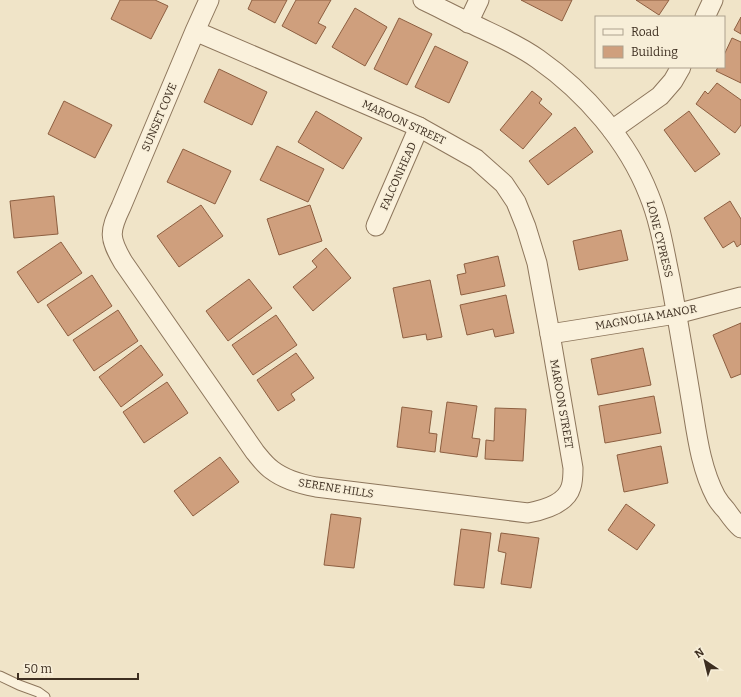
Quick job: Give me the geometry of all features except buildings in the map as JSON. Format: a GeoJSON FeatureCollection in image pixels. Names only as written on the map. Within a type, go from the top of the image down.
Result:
{"type":"FeatureCollection","features":[{"type":"Feature","properties":{"kind":"street","name":"SUNSET COVE"},"geometry":{"type":"LineString","coordinates":[[112,234],[114,222],[122,207],[209,0]]}},
{"type":"Feature","properties":{"kind":"street","name":"LONE CYPRESS"},"geometry":{"type":"LineString","coordinates":[[423,0],[518,46],[538,59],[575,88],[612,130],[628,154],[640,175],[657,218],[676,314],[700,453],[706,477],[717,499],[741,528]]}},
{"type":"Feature","properties":{"kind":"street"},"geometry":{"type":"LineString","coordinates":[[468,23],[479,0]]}},
{"type":"Feature","properties":{"kind":"street"},"geometry":{"type":"LineString","coordinates":[[705,16],[713,0]]}},
{"type":"Feature","properties":{"kind":"street","name":"MAROON STREET"},"geometry":{"type":"LineString","coordinates":[[195,31],[419,127],[476,159],[504,184],[516,202],[526,227],[537,263],[573,468],[571,488],[565,497]]}},
{"type":"Feature","properties":{"kind":"street"},"geometry":{"type":"LineString","coordinates":[[612,130],[660,96],[673,81],[680,68]]}},
{"type":"Feature","properties":{"kind":"street","name":"FALCONHEAD"},"geometry":{"type":"LineString","coordinates":[[376,226],[419,127]]}},
{"type":"Feature","properties":{"kind":"street","name":"SERENE HILLS"},"geometry":{"type":"LineString","coordinates":[[112,234],[117,253],[254,452],[272,470],[280,475],[289,480],[316,487],[528,513],[547,508],[565,497]]}},
{"type":"Feature","properties":{"kind":"street","name":"MAGNOLIA MANOR"},"geometry":{"type":"LineString","coordinates":[[550,334],[676,314],[741,297]]}},
{"type":"Feature","properties":{"kind":"lane"},"geometry":{"type":"LineString","coordinates":[[0,676],[38,692],[45,697]]}}]}
